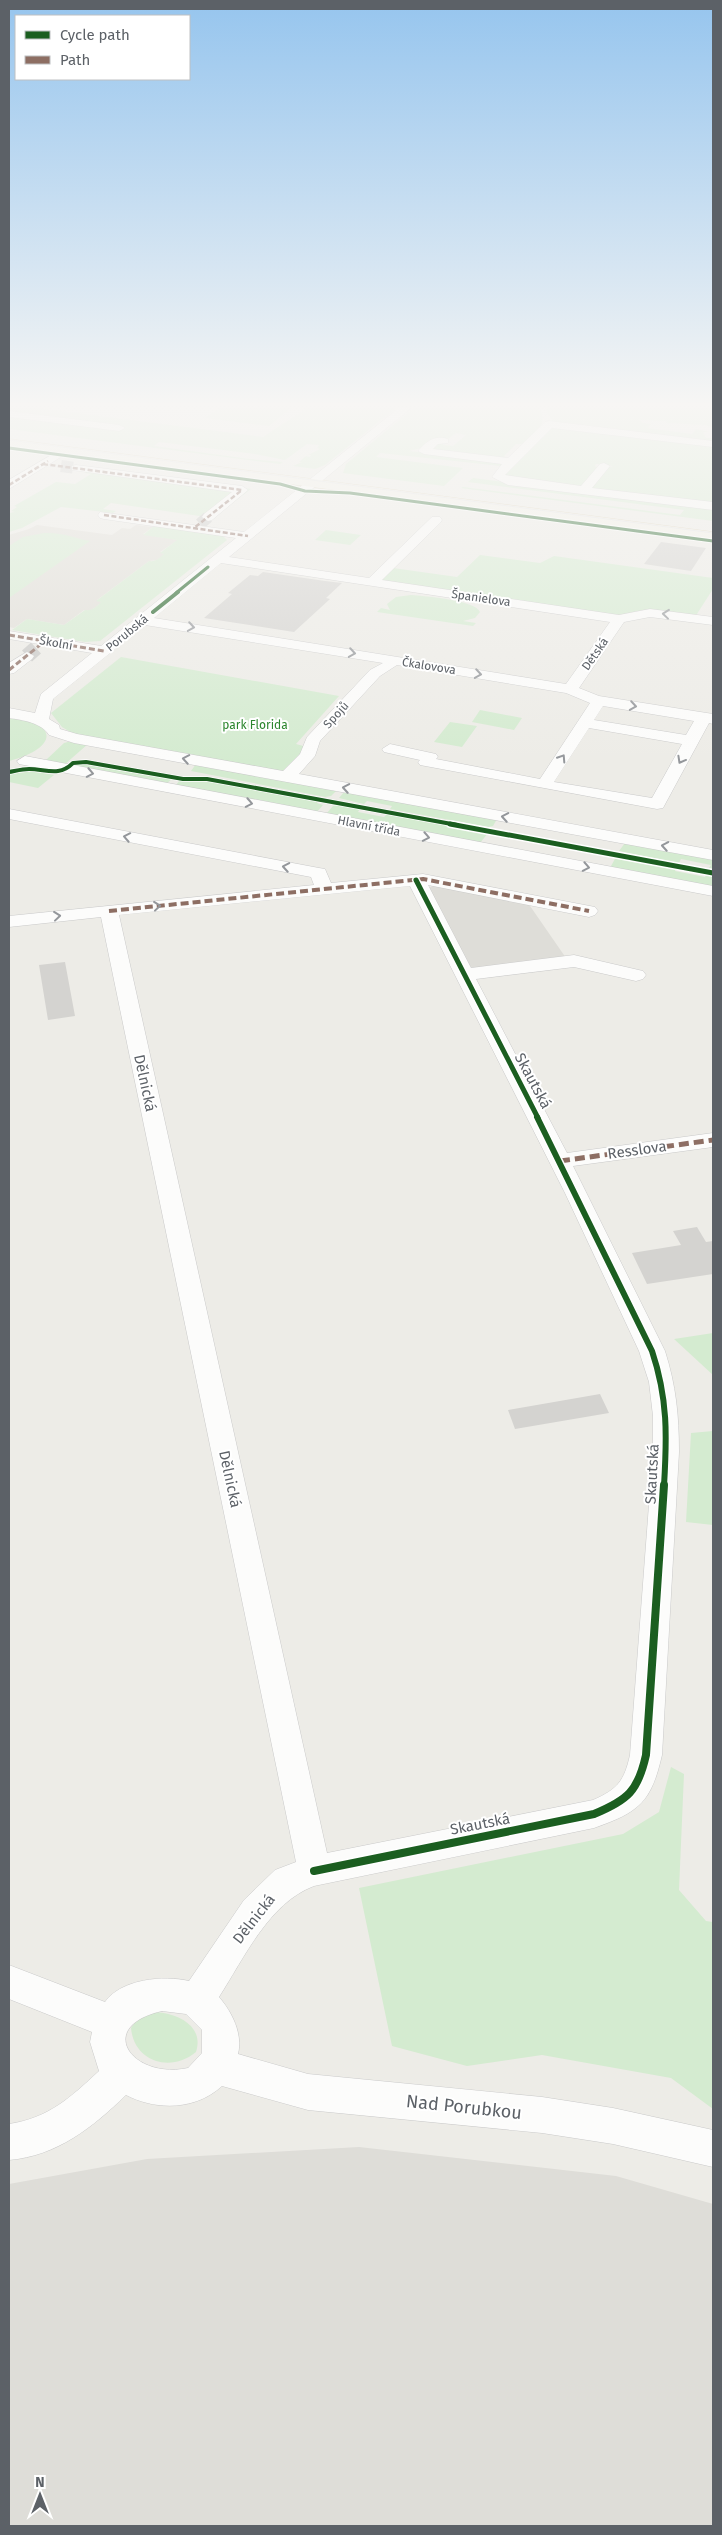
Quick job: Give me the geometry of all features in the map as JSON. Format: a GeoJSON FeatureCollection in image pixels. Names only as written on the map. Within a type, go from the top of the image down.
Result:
{"type":"FeatureCollection","features":[{"type":"Feature","properties":{"kind":"main road"},"geometry":{"type":"LineString","coordinates":[[646,526],[713,536]]}},
{"type":"Feature","properties":{"kind":"street"},"geometry":{"type":"LineString","coordinates":[[213,526],[248,536]]}},
{"type":"Feature","properties":{"kind":"street","name":"Porubská"},"geometry":{"type":"LineString","coordinates":[[9,712],[46,697],[260,526]]}},
{"type":"Feature","properties":{"kind":"street"},"geometry":{"type":"LineString","coordinates":[[372,582],[429,526]]}},
{"type":"Feature","properties":{"kind":"street","name":"Španielova"},"geometry":{"type":"LineString","coordinates":[[218,559],[619,619],[650,613],[713,621]]}},
{"type":"Feature","properties":{"kind":"street","name":"Dětská"},"geometry":{"type":"LineString","coordinates":[[570,689],[619,619]]}},
{"type":"Feature","properties":{"kind":"street","name":"Čkalovova"},"geometry":{"type":"LineString","coordinates":[[143,620],[570,689],[599,701],[709,718]]}},
{"type":"Feature","properties":{"kind":"street","name":"Školní"},"geometry":{"type":"LineString","coordinates":[[9,635],[36,648],[104,651]]}},
{"type":"Feature","properties":{"kind":"street"},"geometry":{"type":"LineString","coordinates":[[9,670],[36,648]]}},
{"type":"Feature","properties":{"kind":"street","name":"Spojů"},"geometry":{"type":"LineString","coordinates":[[286,777],[307,756],[313,740],[375,673],[390,664],[390,660]]}},
{"type":"Feature","properties":{"kind":"street"},"geometry":{"type":"LineString","coordinates":[[41,720],[46,697]]}},
{"type":"Feature","properties":{"kind":"street"},"geometry":{"type":"LineString","coordinates":[[544,785],[599,701]]}},
{"type":"Feature","properties":{"kind":"street"},"geometry":{"type":"LineString","coordinates":[[9,712],[41,720],[56,732],[81,740],[713,855]]}},
{"type":"Feature","properties":{"kind":"street"},"geometry":{"type":"LineString","coordinates":[[390,749],[430,757],[426,762],[599,795],[657,804],[692,741],[709,718]]}},
{"type":"Feature","properties":{"kind":"street"},"geometry":{"type":"LineString","coordinates":[[585,723],[692,741]]}},
{"type":"Feature","properties":{"kind":"street"},"geometry":{"type":"LineString","coordinates":[[17,763],[50,748],[54,743],[56,732]]}},
{"type":"Feature","properties":{"kind":"street","name":"Hlavní třída"},"geometry":{"type":"LineString","coordinates":[[17,763],[713,891]]}},
{"type":"Feature","properties":{"kind":"street"},"geometry":{"type":"LineString","coordinates":[[577,830],[599,795]]}},
{"type":"Feature","properties":{"kind":"street"},"geometry":{"type":"LineString","coordinates":[[9,814],[319,873],[324,888]]}},
{"type":"Feature","properties":{"kind":"street"},"geometry":{"type":"LineString","coordinates":[[9,921],[423,879],[589,912]]}},
{"type":"Feature","properties":{"kind":"street","name":"Skautská"},"geometry":{"type":"LineString","coordinates":[[314,1871],[594,1814],[627,1798],[640,1782],[646,1755],[666,1452],[666,1416],[662,1382],[652,1351],[560,1161],[416,880]]}},
{"type":"Feature","properties":{"kind":"street","name":"Dělnická"},"geometry":{"type":"LineString","coordinates":[[109,911],[314,1871],[287,1881],[256,1911],[196,2002]]}},
{"type":"Feature","properties":{"kind":"street"},"geometry":{"type":"LineString","coordinates":[[465,974],[574,961],[636,975]]}},
{"type":"Feature","properties":{"kind":"street","name":"Resslova"},"geometry":{"type":"LineString","coordinates":[[560,1161],[713,1140]]}},
{"type":"Feature","properties":{"kind":"street"},"geometry":{"type":"LineString","coordinates":[[9,1982],[111,2022]]}},
{"type":"Feature","properties":{"kind":"street"},"geometry":{"type":"LineString","coordinates":[[168,1994],[196,2002],[211,2014],[219,2028],[222,2049],[216,2066],[200,2081],[186,2087],[152,2087],[130,2080],[122,2074],[109,2048],[109,2032],[111,2022],[126,2005],[147,1996],[168,1994]]}},
{"type":"Feature","properties":{"kind":"street","name":"Nad Porubkou"},"geometry":{"type":"LineString","coordinates":[[216,2066],[308,2092],[476,2107],[542,2115],[614,2126],[713,2149]]}},
{"type":"Feature","properties":{"kind":"street"},"geometry":{"type":"LineString","coordinates":[[9,2142],[36,2136],[53,2129],[80,2112],[122,2074]]}},
{"type":"Feature","properties":{"kind":"shaded area"},"geometry":{"type":"Polygon","coordinates":[[[34,526],[47,526],[112,535],[122,528],[130,529],[134,526],[147,526],[153,527],[143,534],[178,540],[160,552],[165,554],[157,560],[149,561],[97,600],[102,602],[97,606],[90,611],[84,610],[64,625],[27,619],[14,628],[9,627],[9,535],[34,526]]]}},
{"type":"Feature","properties":{"kind":"shaded area"},"geometry":{"type":"Polygon","coordinates":[[[438,885],[528,903],[566,958],[475,970],[468,964],[429,892],[430,887],[438,885]]]}},
{"type":"Feature","properties":{"kind":"shaded area"},"geometry":{"type":"Polygon","coordinates":[[[359,2147],[616,2176],[713,2204],[713,2526],[9,2526],[9,2184],[147,2159],[359,2147]]]}},
{"type":"Feature","properties":{"kind":"green space"},"geometry":{"type":"Polygon","coordinates":[[[9,526],[25,526],[22,528],[9,532],[9,526]]]}},
{"type":"Feature","properties":{"kind":"green space"},"geometry":{"type":"Polygon","coordinates":[[[156,526],[223,536],[227,540],[100,641],[85,642],[12,630],[27,619],[64,625],[85,610],[96,607],[101,602],[96,601],[149,561],[159,558],[164,554],[160,553],[177,540],[143,535],[156,526]]]}},
{"type":"Feature","properties":{"kind":"green space"},"geometry":{"type":"Polygon","coordinates":[[[326,530],[361,535],[350,545],[315,540],[326,530]]]}},
{"type":"Feature","properties":{"kind":"green space"},"geometry":{"type":"Polygon","coordinates":[[[44,533],[62,534],[90,541],[9,598],[9,546],[23,537],[44,533]]]}},
{"type":"Feature","properties":{"kind":"green space"},"geometry":{"type":"Polygon","coordinates":[[[480,555],[540,563],[554,556],[713,578],[713,589],[695,617],[643,610],[615,616],[379,581],[393,568],[457,577],[480,555]]]}},
{"type":"Feature","properties":{"kind":"green space"},"geometry":{"type":"Polygon","coordinates":[[[411,595],[469,604],[480,612],[475,618],[463,621],[476,623],[473,626],[377,612],[381,608],[390,610],[387,604],[396,597],[411,595]]]}},
{"type":"Feature","properties":{"kind":"green space","name":"park Florida"},"geometry":{"type":"Polygon","coordinates":[[[121,657],[339,696],[296,744],[307,747],[289,768],[281,772],[77,736],[62,727],[51,713],[121,657]]]}},
{"type":"Feature","properties":{"kind":"green space"},"geometry":{"type":"Polygon","coordinates":[[[480,710],[522,718],[514,730],[472,722],[480,710]]]}},
{"type":"Feature","properties":{"kind":"green space"},"geometry":{"type":"Polygon","coordinates":[[[9,717],[26,720],[38,725],[45,730],[46,737],[44,743],[36,750],[9,761],[9,717]]]}},
{"type":"Feature","properties":{"kind":"green space"},"geometry":{"type":"Polygon","coordinates":[[[450,722],[477,726],[462,747],[434,742],[450,722]]]}},
{"type":"Feature","properties":{"kind":"green space"},"geometry":{"type":"Polygon","coordinates":[[[72,741],[88,744],[64,765],[46,760],[64,743],[72,741]]]}},
{"type":"Feature","properties":{"kind":"green space"},"geometry":{"type":"Polygon","coordinates":[[[86,763],[172,779],[166,784],[73,767],[76,764],[86,763]]]}},
{"type":"Feature","properties":{"kind":"green space"},"geometry":{"type":"Polygon","coordinates":[[[196,764],[337,790],[331,796],[325,797],[191,771],[196,764]]]}},
{"type":"Feature","properties":{"kind":"green space"},"geometry":{"type":"Polygon","coordinates":[[[34,771],[54,775],[38,788],[9,782],[9,774],[34,771]]]}},
{"type":"Feature","properties":{"kind":"green space"},"geometry":{"type":"Polygon","coordinates":[[[180,780],[206,780],[318,801],[317,803],[323,805],[316,813],[175,786],[180,780]]]}},
{"type":"Feature","properties":{"kind":"green space"},"geometry":{"type":"Polygon","coordinates":[[[345,791],[497,819],[493,826],[488,827],[390,809],[392,806],[367,801],[364,804],[339,798],[345,791]]]}},
{"type":"Feature","properties":{"kind":"green space"},"geometry":{"type":"Polygon","coordinates":[[[339,805],[360,809],[358,812],[384,817],[387,814],[488,833],[480,843],[326,814],[333,806],[339,805]]]}},
{"type":"Feature","properties":{"kind":"green space"},"geometry":{"type":"Polygon","coordinates":[[[625,843],[713,859],[713,869],[709,868],[711,865],[681,859],[679,863],[619,851],[625,843]]]}},
{"type":"Feature","properties":{"kind":"green space"},"geometry":{"type":"Polygon","coordinates":[[[616,857],[676,868],[675,871],[705,877],[707,873],[713,875],[713,887],[614,869],[611,866],[616,857]]]}},
{"type":"Feature","properties":{"kind":"green space"},"geometry":{"type":"Polygon","coordinates":[[[713,1333],[713,1375],[674,1339],[713,1333]]]}},
{"type":"Feature","properties":{"kind":"green space"},"geometry":{"type":"Polygon","coordinates":[[[713,1431],[713,1525],[686,1522],[691,1433],[713,1431]]]}},
{"type":"Feature","properties":{"kind":"green space"},"geometry":{"type":"Polygon","coordinates":[[[671,1767],[684,1774],[679,1890],[706,1921],[713,1922],[713,2109],[671,2078],[542,2055],[467,2066],[392,2046],[359,1888],[623,1834],[659,1812],[671,1767]]]}},
{"type":"Feature","properties":{"kind":"green space"},"geometry":{"type":"Polygon","coordinates":[[[152,2012],[178,2017],[192,2027],[198,2042],[196,2052],[176,2062],[165,2063],[155,2061],[146,2056],[134,2040],[131,2028],[138,2018],[152,2012]]]}},
{"type":"Feature","properties":{"kind":"building"},"geometry":{"type":"Polygon","coordinates":[[[661,542],[706,548],[691,571],[644,564],[661,542]]]}},
{"type":"Feature","properties":{"kind":"building"},"geometry":{"type":"Polygon","coordinates":[[[263,572],[342,583],[326,598],[330,599],[294,632],[204,618],[232,594],[228,593],[250,575],[258,576],[263,572]]]}},
{"type":"Feature","properties":{"kind":"building"},"geometry":{"type":"Polygon","coordinates":[[[65,962],[75,1016],[48,1020],[39,965],[65,962]]]}},
{"type":"Feature","properties":{"kind":"building"},"geometry":{"type":"Polygon","coordinates":[[[697,1227],[706,1242],[713,1241],[713,1274],[647,1284],[632,1253],[681,1245],[673,1231],[697,1227]]]}},
{"type":"Feature","properties":{"kind":"building"},"geometry":{"type":"Polygon","coordinates":[[[600,1394],[609,1413],[515,1429],[508,1410],[600,1394]]]}},
{"type":"Feature","properties":{"kind":"tunnel"},"geometry":{"type":"LineString","coordinates":[[27,656],[36,648]]}},
{"type":"Feature","properties":{"kind":"tram line"},"geometry":{"type":"LineString","coordinates":[[662,526],[713,533]]}},
{"type":"Feature","properties":{"kind":"marked path"},"geometry":{"type":"LineString","coordinates":[[181,526],[248,536]]}},
{"type":"Feature","properties":{"kind":"marked path"},"geometry":{"type":"LineString","coordinates":[[9,635],[104,651]]}},
{"type":"Feature","properties":{"kind":"marked path"},"geometry":{"type":"LineString","coordinates":[[9,670],[45,641]]}},
{"type":"Feature","properties":{"kind":"marked path"},"geometry":{"type":"LineString","coordinates":[[109,911],[423,879],[589,911]]}},
{"type":"Feature","properties":{"kind":"marked path"},"geometry":{"type":"LineString","coordinates":[[560,1161],[713,1140]]}},
{"type":"Feature","properties":{"kind":"cycle path"},"geometry":{"type":"LineString","coordinates":[[602,526],[713,541]]}},
{"type":"Feature","properties":{"kind":"cycle path"},"geometry":{"type":"LineString","coordinates":[[153,612],[208,567]]}},
{"type":"Feature","properties":{"kind":"cycle path"},"geometry":{"type":"LineString","coordinates":[[9,772],[28,769],[55,773],[67,769],[73,763],[86,762],[183,779],[207,779],[713,873]]}},
{"type":"Feature","properties":{"kind":"cycle path"},"geometry":{"type":"LineString","coordinates":[[314,1871],[594,1814],[617,1804],[631,1794],[640,1779],[646,1755],[666,1452],[666,1416],[662,1382],[652,1351],[576,1193],[416,880]]}}]}
